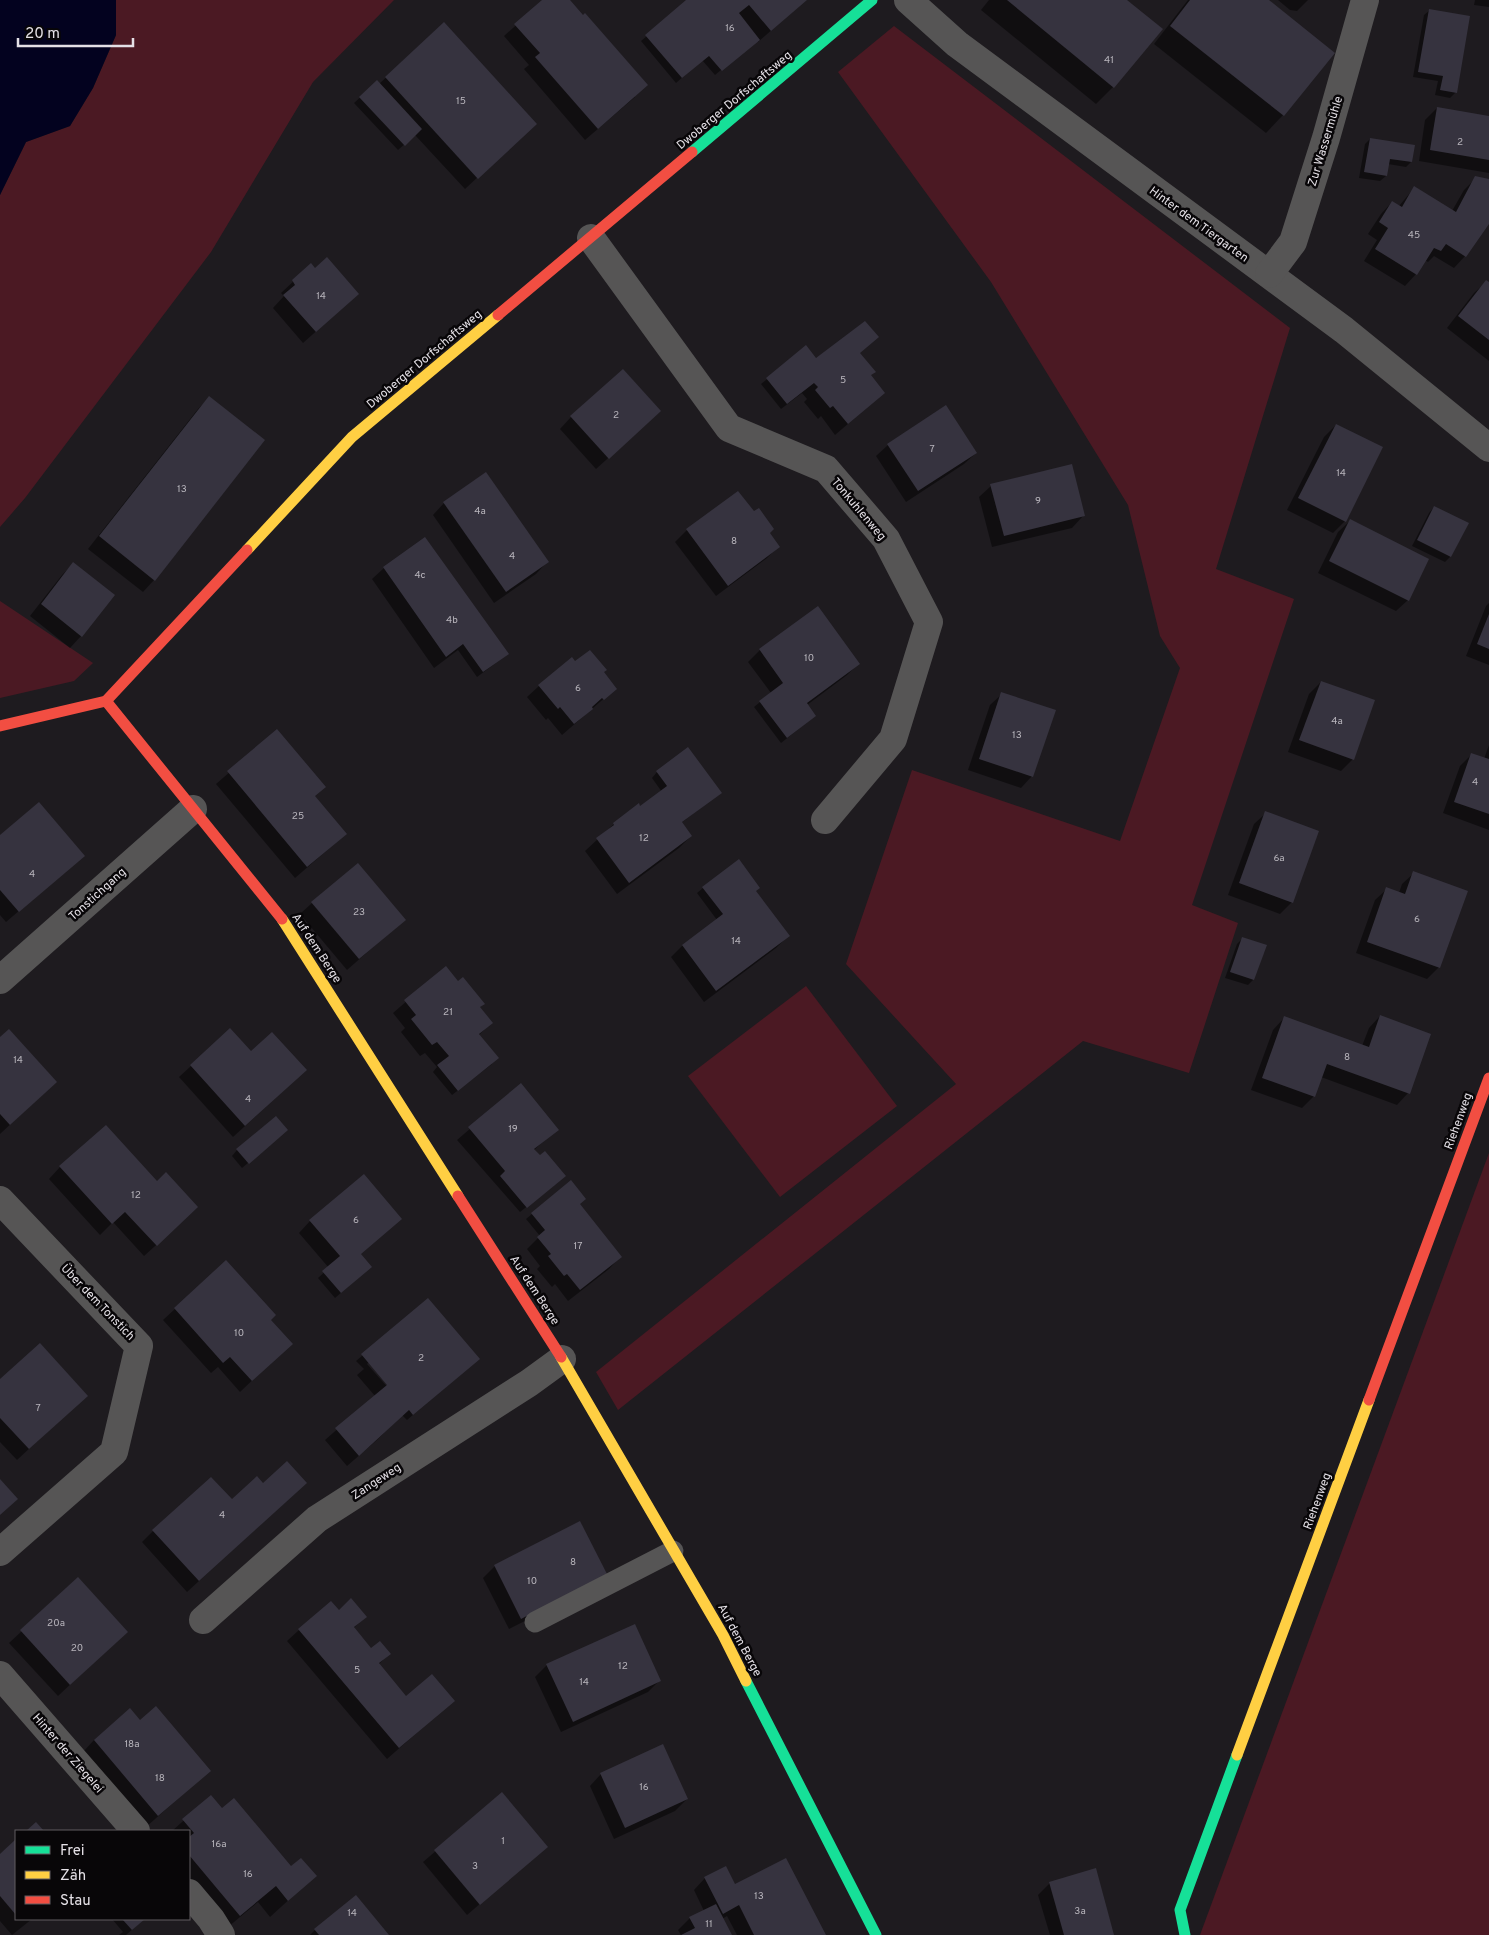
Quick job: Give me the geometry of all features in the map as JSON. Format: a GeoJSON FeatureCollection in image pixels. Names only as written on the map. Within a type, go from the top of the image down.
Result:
{"type":"FeatureCollection","features":[{"type":"Feature","properties":{"kind":"street","name":"Dwoberger Dorfschaftsweg"},"geometry":{"type":"LineString","coordinates":[[106,701],[352,437],[861,12],[872,0]]}},
{"type":"Feature","properties":{"kind":"street","name":"Hinter dem Tiergarten"},"geometry":{"type":"LineString","coordinates":[[908,0],[957,44],[1344,330],[1489,448]]}},
{"type":"Feature","properties":{"kind":"street","name":"Zur Wassermühle"},"geometry":{"type":"LineString","coordinates":[[1268,274],[1293,242],[1326,138],[1365,0]]}},
{"type":"Feature","properties":{"kind":"street","name":"Tonkuhlenweg"},"geometry":{"type":"LineString","coordinates":[[591,238],[729,428],[826,469],[886,539],[929,622],[893,739],[825,820]]}},
{"type":"Feature","properties":{"kind":"street"},"geometry":{"type":"LineString","coordinates":[[0,726],[106,701]]}},
{"type":"Feature","properties":{"kind":"street","name":"Auf dem Berge"},"geometry":{"type":"LineString","coordinates":[[106,701],[276,910],[562,1359],[723,1635],[876,1935]]}},
{"type":"Feature","properties":{"kind":"street","name":"Tonstichgang"},"geometry":{"type":"LineString","coordinates":[[0,980],[193,808]]}},
{"type":"Feature","properties":{"kind":"street","name":"Riehenweg"},"geometry":{"type":"LineString","coordinates":[[1185,1935],[1180,1910],[1489,1078]]}},
{"type":"Feature","properties":{"kind":"street","name":"Über dem Tonstich"},"geometry":{"type":"LineString","coordinates":[[0,1200],[139,1346],[114,1452],[0,1552]]}},
{"type":"Feature","properties":{"kind":"street","name":"Zangeweg"},"geometry":{"type":"LineString","coordinates":[[203,1620],[318,1519],[529,1383],[562,1359]]}},
{"type":"Feature","properties":{"kind":"street","name":"Hinter der Ziegelei"},"geometry":{"type":"LineString","coordinates":[[0,1675],[135,1830]]}},
{"type":"Feature","properties":{"kind":"street"},"geometry":{"type":"LineString","coordinates":[[190,1894],[211,1919],[220,1935]]}},
{"type":"Feature","properties":{"kind":"lane"},"geometry":{"type":"LineString","coordinates":[[535,1622],[673,1551]]}},
{"type":"Feature","properties":{"kind":"shaded area"},"geometry":{"type":"Polygon","coordinates":[[[116,0],[394,0],[313,82],[211,252],[25,498],[0,527],[0,195],[26,142],[70,126],[93,88],[116,35],[116,0]]]}},
{"type":"Feature","properties":{"kind":"shaded area"},"geometry":{"type":"Polygon","coordinates":[[[894,26],[1290,328],[1216,569],[1294,599],[1192,905],[1238,923],[1189,1073],[1083,1041],[618,1410],[596,1372],[956,1084],[846,964],[912,770],[1120,841],[1180,668],[1160,636],[1128,505],[991,282],[838,72],[894,26]]]}},
{"type":"Feature","properties":{"kind":"shaded area"},"geometry":{"type":"Polygon","coordinates":[[[0,601],[93,663],[74,681],[0,698],[0,601]]]}},
{"type":"Feature","properties":{"kind":"shaded area"},"geometry":{"type":"Polygon","coordinates":[[[806,986],[897,1106],[780,1197],[688,1076],[806,986]]]}},
{"type":"Feature","properties":{"kind":"shaded area"},"geometry":{"type":"Polygon","coordinates":[[[1489,1153],[1489,1935],[1200,1935],[1489,1153]]]}},
{"type":"Feature","properties":{"kind":"water"},"geometry":{"type":"Polygon","coordinates":[[[0,0],[116,0],[116,35],[93,88],[70,126],[26,142],[0,195],[0,0]]]}},
{"type":"Feature","properties":{"kind":"building"},"geometry":{"type":"Polygon","coordinates":[[[542,0],[570,0],[583,15],[585,13],[648,85],[598,129],[535,57],[540,53],[514,24],[542,0]]]}},
{"type":"Feature","properties":{"kind":"building"},"geometry":{"type":"Polygon","coordinates":[[[686,0],[807,0],[771,31],[749,5],[739,13],[760,40],[722,71],[709,56],[682,78],[645,35],[686,0]]]}},
{"type":"Feature","properties":{"kind":"building"},"geometry":{"type":"Polygon","coordinates":[[[1007,0],[1127,0],[1163,29],[1114,88],[1007,0]]]}},
{"type":"Feature","properties":{"kind":"building"},"geometry":{"type":"Polygon","coordinates":[[[1190,0],[1269,0],[1335,53],[1284,116],[1170,26],[1190,0]]]}},
{"type":"Feature","properties":{"kind":"building"},"geometry":{"type":"Polygon","coordinates":[[[1429,9],[1470,16],[1457,93],[1440,90],[1443,76],[1418,72],[1429,9]]]}},
{"type":"Feature","properties":{"kind":"building"},"geometry":{"type":"Polygon","coordinates":[[[444,22],[537,124],[478,179],[385,77],[444,22]]]}},
{"type":"Feature","properties":{"kind":"building"},"geometry":{"type":"Polygon","coordinates":[[[377,80],[422,129],[405,146],[359,97],[377,80]]]}},
{"type":"Feature","properties":{"kind":"building"},"geometry":{"type":"Polygon","coordinates":[[[1437,107],[1489,116],[1489,160],[1430,150],[1437,107]]]}},
{"type":"Feature","properties":{"kind":"building"},"geometry":{"type":"Polygon","coordinates":[[[1370,138],[1415,145],[1412,162],[1390,159],[1387,176],[1364,172],[1370,138]]]}},
{"type":"Feature","properties":{"kind":"building"},"geometry":{"type":"Polygon","coordinates":[[[1475,176],[1489,179],[1489,224],[1466,257],[1446,244],[1441,251],[1434,248],[1417,275],[1375,249],[1388,228],[1379,222],[1392,201],[1402,207],[1414,186],[1456,212],[1475,176]]]}},
{"type":"Feature","properties":{"kind":"building"},"geometry":{"type":"Polygon","coordinates":[[[327,257],[359,294],[316,332],[283,295],[295,285],[292,280],[311,263],[315,268],[327,257]]]}},
{"type":"Feature","properties":{"kind":"building"},"geometry":{"type":"Polygon","coordinates":[[[1486,280],[1489,282],[1489,340],[1458,316],[1486,280]]]}},
{"type":"Feature","properties":{"kind":"building"},"geometry":{"type":"Polygon","coordinates":[[[865,321],[879,337],[860,353],[876,372],[871,375],[885,393],[848,424],[833,406],[830,408],[815,390],[818,387],[814,383],[787,404],[766,378],[806,345],[816,358],[865,321]]]}},
{"type":"Feature","properties":{"kind":"building"},"geometry":{"type":"Polygon","coordinates":[[[623,369],[661,411],[609,459],[570,416],[623,369]]]}},
{"type":"Feature","properties":{"kind":"building"},"geometry":{"type":"Polygon","coordinates":[[[209,396],[265,440],[155,581],[99,536],[209,396]]]}},
{"type":"Feature","properties":{"kind":"building"},"geometry":{"type":"Polygon","coordinates":[[[946,405],[977,453],[918,491],[887,444],[946,405]]]}},
{"type":"Feature","properties":{"kind":"building"},"geometry":{"type":"Polygon","coordinates":[[[1336,424],[1383,447],[1346,522],[1298,498],[1336,424]]]}},
{"type":"Feature","properties":{"kind":"building"},"geometry":{"type":"Polygon","coordinates":[[[1072,464],[1085,516],[1004,536],[990,484],[1072,464]]]}},
{"type":"Feature","properties":{"kind":"building"},"geometry":{"type":"Polygon","coordinates":[[[486,472],[549,562],[506,592],[443,502],[486,472]]]}},
{"type":"Feature","properties":{"kind":"building"},"geometry":{"type":"Polygon","coordinates":[[[738,491],[754,511],[759,508],[774,529],[770,533],[780,547],[728,586],[686,529],[738,491]]]}},
{"type":"Feature","properties":{"kind":"building"},"geometry":{"type":"Polygon","coordinates":[[[1434,506],[1469,523],[1451,557],[1417,540],[1434,506]]]}},
{"type":"Feature","properties":{"kind":"building"},"geometry":{"type":"Polygon","coordinates":[[[1350,519],[1429,559],[1409,601],[1329,561],[1350,519]]]}},
{"type":"Feature","properties":{"kind":"building"},"geometry":{"type":"Polygon","coordinates":[[[425,537],[509,654],[483,672],[463,644],[446,657],[383,567],[425,537]]]}},
{"type":"Feature","properties":{"kind":"building"},"geometry":{"type":"Polygon","coordinates":[[[73,562],[115,595],[82,637],[41,604],[73,562]]]}},
{"type":"Feature","properties":{"kind":"building"},"geometry":{"type":"Polygon","coordinates":[[[818,606],[860,664],[807,703],[816,716],[787,738],[759,701],[783,683],[759,649],[818,606]]]}},
{"type":"Feature","properties":{"kind":"building"},"geometry":{"type":"Polygon","coordinates":[[[1489,614],[1489,649],[1477,644],[1489,614]]]}},
{"type":"Feature","properties":{"kind":"building"},"geometry":{"type":"Polygon","coordinates":[[[590,650],[607,670],[604,672],[617,689],[604,700],[602,698],[592,707],[593,709],[574,724],[560,707],[558,709],[538,685],[572,657],[575,661],[590,650]]]}},
{"type":"Feature","properties":{"kind":"building"},"geometry":{"type":"Polygon","coordinates":[[[1321,681],[1375,700],[1354,760],[1299,740],[1321,681]]]}},
{"type":"Feature","properties":{"kind":"building"},"geometry":{"type":"Polygon","coordinates":[[[1001,692],[1056,710],[1033,777],[979,759],[1001,692]]]}},
{"type":"Feature","properties":{"kind":"building"},"geometry":{"type":"Polygon","coordinates":[[[277,729],[326,787],[315,796],[347,834],[307,867],[227,771],[277,729]]]}},
{"type":"Feature","properties":{"kind":"building"},"geometry":{"type":"Polygon","coordinates":[[[688,747],[722,793],[682,822],[692,836],[629,883],[596,838],[639,803],[640,806],[667,786],[656,771],[688,747]]]}},
{"type":"Feature","properties":{"kind":"building"},"geometry":{"type":"Polygon","coordinates":[[[1471,753],[1489,759],[1489,814],[1454,802],[1471,753]]]}},
{"type":"Feature","properties":{"kind":"building"},"geometry":{"type":"Polygon","coordinates":[[[39,802],[85,856],[19,912],[0,890],[0,835],[39,802]]]}},
{"type":"Feature","properties":{"kind":"building"},"geometry":{"type":"Polygon","coordinates":[[[1265,811],[1319,831],[1293,903],[1239,883],[1265,811]]]}},
{"type":"Feature","properties":{"kind":"building"},"geometry":{"type":"Polygon","coordinates":[[[739,859],[760,888],[756,891],[790,936],[716,991],[682,945],[723,914],[702,887],[739,859]]]}},
{"type":"Feature","properties":{"kind":"building"},"geometry":{"type":"Polygon","coordinates":[[[358,863],[406,920],[359,959],[311,902],[358,863]]]}},
{"type":"Feature","properties":{"kind":"building"},"geometry":{"type":"Polygon","coordinates":[[[1413,871],[1468,891],[1440,968],[1367,942],[1386,887],[1405,894],[1413,871]]]}},
{"type":"Feature","properties":{"kind":"building"},"geometry":{"type":"Polygon","coordinates":[[[1242,937],[1267,945],[1254,980],[1230,972],[1242,937]]]}},
{"type":"Feature","properties":{"kind":"building"},"geometry":{"type":"Polygon","coordinates":[[[446,966],[458,981],[463,977],[485,1004],[480,1007],[493,1023],[479,1034],[499,1058],[458,1091],[437,1065],[449,1056],[437,1042],[432,1045],[411,1019],[416,1015],[404,1000],[446,966]]]}},
{"type":"Feature","properties":{"kind":"building"},"geometry":{"type":"Polygon","coordinates":[[[1380,1015],[1431,1034],[1410,1094],[1327,1064],[1315,1097],[1262,1078],[1284,1016],[1369,1047],[1380,1015]]]}},
{"type":"Feature","properties":{"kind":"building"},"geometry":{"type":"Polygon","coordinates":[[[230,1028],[251,1051],[272,1032],[307,1070],[245,1126],[190,1065],[230,1028]]]}},
{"type":"Feature","properties":{"kind":"building"},"geometry":{"type":"Polygon","coordinates":[[[9,1029],[57,1082],[10,1125],[0,1114],[0,1037],[9,1029]]]}},
{"type":"Feature","properties":{"kind":"building"},"geometry":{"type":"Polygon","coordinates":[[[521,1083],[559,1130],[534,1149],[540,1155],[545,1151],[566,1176],[527,1208],[500,1176],[505,1171],[468,1127],[521,1083]]]}},
{"type":"Feature","properties":{"kind":"building"},"geometry":{"type":"Polygon","coordinates":[[[276,1116],[288,1130],[249,1164],[236,1149],[276,1116]]]}},
{"type":"Feature","properties":{"kind":"building"},"geometry":{"type":"Polygon","coordinates":[[[106,1125],[157,1181],[166,1172],[198,1207],[157,1246],[125,1212],[112,1224],[59,1166],[106,1125]]]}},
{"type":"Feature","properties":{"kind":"building"},"geometry":{"type":"Polygon","coordinates":[[[364,1174],[402,1219],[361,1254],[372,1267],[341,1293],[322,1271],[340,1256],[309,1220],[364,1174]]]}},
{"type":"Feature","properties":{"kind":"building"},"geometry":{"type":"Polygon","coordinates":[[[571,1180],[586,1199],[580,1204],[622,1257],[580,1290],[567,1274],[564,1276],[548,1256],[551,1254],[537,1237],[545,1230],[531,1213],[571,1180]]]}},
{"type":"Feature","properties":{"kind":"building"},"geometry":{"type":"Polygon","coordinates":[[[226,1260],[276,1315],[271,1320],[293,1344],[252,1381],[230,1357],[223,1363],[174,1308],[226,1260]]]}},
{"type":"Feature","properties":{"kind":"building"},"geometry":{"type":"Polygon","coordinates":[[[428,1298],[480,1359],[413,1415],[409,1410],[359,1456],[335,1428],[387,1385],[361,1354],[428,1298]]]}},
{"type":"Feature","properties":{"kind":"building"},"geometry":{"type":"Polygon","coordinates":[[[40,1343],[88,1396],[29,1449],[0,1418],[0,1379],[40,1343]]]}},
{"type":"Feature","properties":{"kind":"building"},"geometry":{"type":"Polygon","coordinates":[[[287,1461],[307,1483],[199,1581],[152,1530],[211,1477],[232,1499],[257,1476],[263,1483],[287,1461]]]}},
{"type":"Feature","properties":{"kind":"building"},"geometry":{"type":"Polygon","coordinates":[[[0,1479],[18,1499],[0,1515],[0,1479]]]}},
{"type":"Feature","properties":{"kind":"building"},"geometry":{"type":"Polygon","coordinates":[[[580,1521],[607,1574],[521,1619],[494,1565],[580,1521]]]}},
{"type":"Feature","properties":{"kind":"building"},"geometry":{"type":"Polygon","coordinates":[[[78,1577],[128,1632],[70,1685],[20,1630],[78,1577]]]}},
{"type":"Feature","properties":{"kind":"building"},"geometry":{"type":"Polygon","coordinates":[[[351,1598],[367,1617],[354,1627],[371,1648],[380,1641],[391,1654],[379,1663],[406,1696],[432,1674],[455,1701],[399,1748],[298,1629],[331,1601],[339,1610],[351,1598]]]}},
{"type":"Feature","properties":{"kind":"building"},"geometry":{"type":"Polygon","coordinates":[[[635,1624],[661,1681],[573,1722],[546,1664],[635,1624]]]}},
{"type":"Feature","properties":{"kind":"building"},"geometry":{"type":"Polygon","coordinates":[[[156,1706],[211,1771],[158,1816],[94,1740],[130,1708],[140,1720],[156,1706]]]}},
{"type":"Feature","properties":{"kind":"building"},"geometry":{"type":"Polygon","coordinates":[[[663,1744],[688,1799],[625,1828],[600,1773],[663,1744]]]}},
{"type":"Feature","properties":{"kind":"building"},"geometry":{"type":"Polygon","coordinates":[[[502,1792],[548,1847],[480,1905],[434,1850],[502,1792]]]}},
{"type":"Feature","properties":{"kind":"building"},"geometry":{"type":"Polygon","coordinates":[[[211,1795],[222,1808],[234,1798],[291,1866],[301,1858],[317,1876],[288,1901],[276,1886],[240,1916],[190,1856],[190,1836],[194,1833],[182,1819],[211,1795]]]}},
{"type":"Feature","properties":{"kind":"building"},"geometry":{"type":"Polygon","coordinates":[[[36,1822],[43,1830],[27,1830],[36,1822]]]}},
{"type":"Feature","properties":{"kind":"building"},"geometry":{"type":"Polygon","coordinates":[[[15,1840],[15,1914],[0,1896],[0,1854],[15,1840]]]}},
{"type":"Feature","properties":{"kind":"building"},"geometry":{"type":"Polygon","coordinates":[[[786,1858],[826,1935],[754,1935],[739,1905],[723,1914],[704,1877],[726,1866],[735,1884],[786,1858]]]}},
{"type":"Feature","properties":{"kind":"building"},"geometry":{"type":"Polygon","coordinates":[[[1096,1868],[1114,1935],[1064,1935],[1049,1882],[1096,1868]]]}},
{"type":"Feature","properties":{"kind":"building"},"geometry":{"type":"Polygon","coordinates":[[[356,1895],[389,1935],[319,1935],[314,1929],[356,1895]]]}},
{"type":"Feature","properties":{"kind":"building"},"geometry":{"type":"Polygon","coordinates":[[[716,1904],[732,1935],[681,1935],[695,1928],[689,1917],[716,1904]]]}},
{"type":"Feature","properties":{"kind":"building"},"geometry":{"type":"Polygon","coordinates":[[[123,1920],[144,1920],[132,1930],[123,1920]]]}},
{"type":"Feature","properties":{"kind":"traffic: fast"},"geometry":{"type":"LineString","coordinates":[[692,152],[872,0]]}},
{"type":"Feature","properties":{"kind":"traffic: fast"},"geometry":{"type":"LineString","coordinates":[[746,1681],[876,1935]]}},
{"type":"Feature","properties":{"kind":"traffic: fast"},"geometry":{"type":"LineString","coordinates":[[1185,1935],[1180,1910],[1237,1755]]}},
{"type":"Feature","properties":{"kind":"traffic: slow"},"geometry":{"type":"LineString","coordinates":[[247,550],[352,437],[498,315]]}},
{"type":"Feature","properties":{"kind":"traffic: slow"},"geometry":{"type":"LineString","coordinates":[[282,919],[458,1196]]}},
{"type":"Feature","properties":{"kind":"traffic: slow"},"geometry":{"type":"LineString","coordinates":[[561,1357],[723,1635],[746,1681]]}},
{"type":"Feature","properties":{"kind":"traffic: slow"},"geometry":{"type":"LineString","coordinates":[[1237,1755],[1369,1400]]}},
{"type":"Feature","properties":{"kind":"traffic: jam"},"geometry":{"type":"LineString","coordinates":[[498,315],[692,152]]}},
{"type":"Feature","properties":{"kind":"traffic: jam"},"geometry":{"type":"LineString","coordinates":[[0,726],[106,701],[247,550]]}},
{"type":"Feature","properties":{"kind":"traffic: jam"},"geometry":{"type":"LineString","coordinates":[[106,701],[282,919]]}},
{"type":"Feature","properties":{"kind":"traffic: jam"},"geometry":{"type":"LineString","coordinates":[[1369,1400],[1489,1078]]}},
{"type":"Feature","properties":{"kind":"traffic: jam"},"geometry":{"type":"LineString","coordinates":[[458,1196],[561,1357]]}}]}
